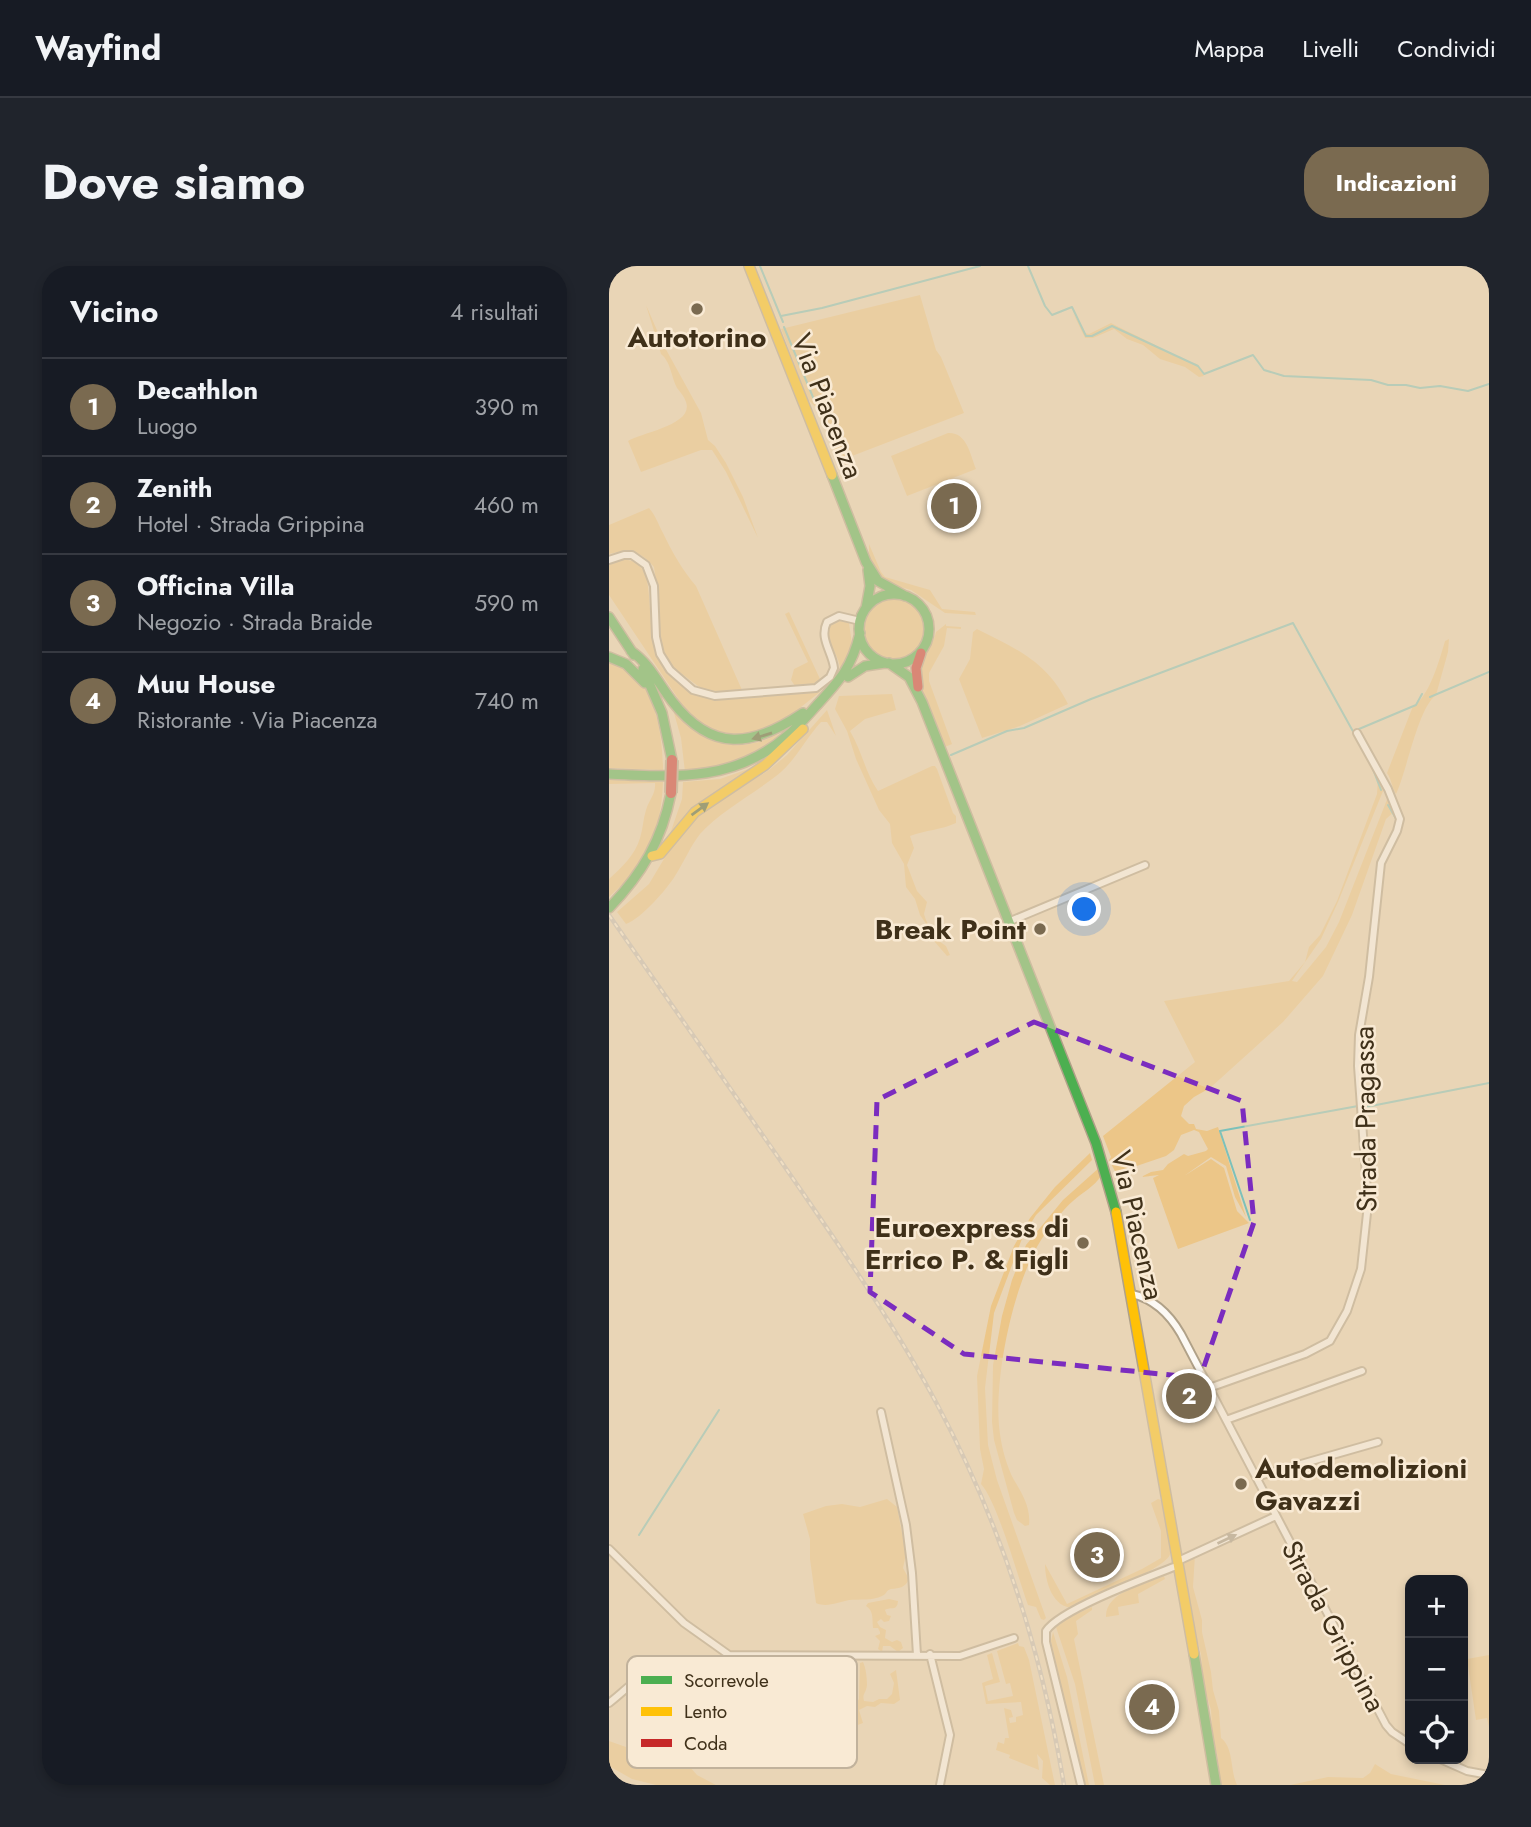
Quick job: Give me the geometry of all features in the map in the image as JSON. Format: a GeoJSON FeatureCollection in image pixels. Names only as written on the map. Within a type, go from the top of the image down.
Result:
{"type":"FeatureCollection","features":[{"type":"Feature","properties":{"kind":"main road","name":"Via Piacenza"},"geometry":{"type":"LineString","coordinates":[[749,266],[866,562]]}},
{"type":"Feature","properties":{"kind":"main road"},"geometry":{"type":"LineString","coordinates":[[631,651],[642,657],[681,713],[698,728],[719,738],[743,740],[765,736],[782,728],[865,666],[907,661],[922,650],[929,634],[927,617],[918,603],[878,581],[866,562]]}},
{"type":"Feature","properties":{"kind":"main road"},"geometry":{"type":"LineString","coordinates":[[652,856],[660,854],[694,813],[777,758],[824,705],[855,658],[870,586],[866,562]]}},
{"type":"Feature","properties":{"kind":"main road"},"geometry":{"type":"LineString","coordinates":[[865,610],[880,597],[892,594],[905,596]]}},
{"type":"Feature","properties":{"kind":"main road"},"geometry":{"type":"LineString","coordinates":[[609,617],[654,690],[668,728],[672,760],[671,793],[660,837],[652,856],[640,876],[609,908]]}},
{"type":"Feature","properties":{"kind":"main road"},"geometry":{"type":"LineString","coordinates":[[860,627],[868,652],[887,663]]}},
{"type":"Feature","properties":{"kind":"main road","name":"Via Piacenza"},"geometry":{"type":"LineString","coordinates":[[922,650],[916,675],[922,702]]}},
{"type":"Feature","properties":{"kind":"main road"},"geometry":{"type":"LineString","coordinates":[[609,657],[618,659],[644,681],[661,720],[668,728]]}},
{"type":"Feature","properties":{"kind":"main road","name":"Via Piacenza"},"geometry":{"type":"LineString","coordinates":[[887,663],[909,677],[922,702],[1109,1180],[1119,1217],[1216,1785]]}},
{"type":"Feature","properties":{"kind":"main road"},"geometry":{"type":"LineString","coordinates":[[609,774],[690,776],[725,772],[771,750],[791,733],[820,701]]}},
{"type":"Feature","properties":{"kind":"street"},"geometry":{"type":"LineString","coordinates":[[609,560],[632,555],[646,565],[654,586],[656,636],[660,654],[670,670],[684,683],[703,694],[715,696],[816,688],[830,677],[834,668],[824,639],[823,632],[827,622],[839,616],[860,627]]}},
{"type":"Feature","properties":{"kind":"street","name":"Strada Pragassa"},"geometry":{"type":"LineString","coordinates":[[1209,1388],[1305,1354],[1330,1341],[1347,1311],[1361,1269],[1368,1204],[1358,1066],[1359,1035],[1373,949],[1381,863],[1400,819],[1388,789],[1357,733]]}},
{"type":"Feature","properties":{"kind":"street"},"geometry":{"type":"LineString","coordinates":[[1008,922],[1145,865]]}},
{"type":"Feature","properties":{"kind":"street","name":"Strada Grippina"},"geometry":{"type":"LineString","coordinates":[[1132,1294],[1151,1302],[1173,1320],[1385,1725],[1405,1741]]}},
{"type":"Feature","properties":{"kind":"street"},"geometry":{"type":"LineString","coordinates":[[1226,1420],[1362,1371]]}},
{"type":"Feature","properties":{"kind":"street"},"geometry":{"type":"LineString","coordinates":[[881,1412],[906,1525],[912,1573],[916,1655]]}},
{"type":"Feature","properties":{"kind":"street"},"geometry":{"type":"LineString","coordinates":[[1256,1477],[1378,1442]]}},
{"type":"Feature","properties":{"kind":"street"},"geometry":{"type":"LineString","coordinates":[[1081,1785],[1046,1642],[1046,1631],[1052,1623],[1097,1599],[1276,1516]]}},
{"type":"Feature","properties":{"kind":"street"},"geometry":{"type":"LineString","coordinates":[[609,1549],[684,1623],[729,1655],[967,1655],[1014,1638]]}},
{"type":"Feature","properties":{"kind":"street"},"geometry":{"type":"LineString","coordinates":[[930,1654],[950,1734],[940,1785]]}},
{"type":"Feature","properties":{"kind":"street"},"geometry":{"type":"LineString","coordinates":[[609,1703],[627,1690]]}},
{"type":"Feature","properties":{"kind":"street"},"geometry":{"type":"LineString","coordinates":[[1451,1764],[1467,1771],[1489,1775]]}},
{"type":"Feature","properties":{"kind":"highlighted area"},"geometry":{"type":"Polygon","coordinates":[[[1034,1022],[1242,1101],[1254,1222],[1200,1378],[964,1354],[870,1292],[877,1100],[1034,1022]]]}},
{"type":"Feature","properties":{"kind":"shaded area"},"geometry":{"type":"Polygon","coordinates":[[[920,295],[936,350],[964,413],[839,461],[819,410],[808,400],[781,329],[920,295]]]}},
{"type":"Feature","properties":{"kind":"shaded area"},"geometry":{"type":"Polygon","coordinates":[[[646,305],[663,344],[701,413],[708,440],[726,463],[743,497],[758,538],[726,472],[712,450],[701,450],[641,472],[628,441],[675,422],[686,410],[686,402],[661,354],[646,305]]]}},
{"type":"Feature","properties":{"kind":"shaded area"},"geometry":{"type":"Polygon","coordinates":[[[1073,313],[1085,333],[1089,334],[1111,323],[1177,357],[1197,364],[1204,376],[1199,377],[1185,367],[1160,359],[1143,345],[1127,339],[1114,329],[1093,338],[1085,338],[1073,313]]]}},
{"type":"Feature","properties":{"kind":"shaded area"},"geometry":{"type":"Polygon","coordinates":[[[948,433],[964,440],[976,469],[907,496],[891,456],[948,433]]]}},
{"type":"Feature","properties":{"kind":"shaded area"},"geometry":{"type":"Polygon","coordinates":[[[649,508],[678,561],[696,586],[742,690],[711,694],[674,668],[666,658],[659,637],[660,610],[654,567],[634,552],[609,554],[609,525],[649,508]]]}},
{"type":"Feature","properties":{"kind":"shaded area"},"geometry":{"type":"Polygon","coordinates":[[[869,544],[885,577],[930,590],[942,609],[975,612],[976,615],[945,613],[911,590],[882,580],[873,567],[869,544]]]}},
{"type":"Feature","properties":{"kind":"shaded area"},"geometry":{"type":"Polygon","coordinates":[[[622,559],[636,563],[646,575],[655,646],[668,671],[688,689],[700,696],[714,699],[820,692],[777,726],[764,732],[738,736],[721,734],[706,727],[685,709],[609,595],[609,565],[622,559]]]}},
{"type":"Feature","properties":{"kind":"shaded area"},"geometry":{"type":"Polygon","coordinates":[[[894,597],[912,603],[920,611],[926,629],[920,647],[912,655],[894,661],[876,655],[868,647],[862,629],[868,611],[876,603],[894,597]]]}},
{"type":"Feature","properties":{"kind":"shaded area"},"geometry":{"type":"Polygon","coordinates":[[[789,612],[820,679],[814,685],[795,686],[791,680],[794,669],[808,662],[785,614],[789,612]]]}},
{"type":"Feature","properties":{"kind":"shaded area"},"geometry":{"type":"Polygon","coordinates":[[[840,619],[849,623],[853,651],[840,674],[829,631],[830,625],[840,619]]]}},
{"type":"Feature","properties":{"kind":"shaded area"},"geometry":{"type":"Polygon","coordinates":[[[946,624],[961,629],[947,628],[944,646],[929,673],[929,681],[952,744],[945,747],[924,696],[919,675],[921,663],[936,632],[946,624]]]}},
{"type":"Feature","properties":{"kind":"shaded area"},"geometry":{"type":"Polygon","coordinates":[[[977,629],[1017,650],[1040,667],[1060,689],[1068,704],[1020,726],[982,738],[959,679],[970,659],[973,632],[977,629]]]}},
{"type":"Feature","properties":{"kind":"shaded area"},"geometry":{"type":"Polygon","coordinates":[[[1449,639],[1436,695],[1418,726],[1396,794],[1387,773],[1413,706],[1419,702],[1429,686],[1445,641],[1449,639]]]}},
{"type":"Feature","properties":{"kind":"shaded area"},"geometry":{"type":"Polygon","coordinates":[[[609,661],[636,676],[646,689],[658,721],[663,770],[609,768],[609,661]]]}},
{"type":"Feature","properties":{"kind":"shaded area"},"geometry":{"type":"Polygon","coordinates":[[[892,694],[896,710],[865,719],[850,731],[878,791],[932,766],[937,769],[956,816],[956,823],[910,836],[914,848],[907,865],[917,891],[927,902],[924,914],[926,920],[936,939],[946,946],[950,955],[947,956],[934,941],[915,899],[906,887],[904,864],[892,843],[890,824],[879,810],[856,759],[847,731],[835,709],[839,696],[892,694]]]}},
{"type":"Feature","properties":{"kind":"shaded area"},"geometry":{"type":"Polygon","coordinates":[[[827,710],[836,736],[827,722],[821,722],[781,772],[700,834],[666,888],[646,910],[626,924],[617,912],[649,884],[680,832],[703,812],[769,770],[787,755],[827,710]]]}},
{"type":"Feature","properties":{"kind":"shaded area"},"geometry":{"type":"Polygon","coordinates":[[[674,713],[710,737],[728,744],[757,742],[780,734],[748,756],[685,772],[681,738],[674,713]]]}},
{"type":"Feature","properties":{"kind":"shaded area"},"geometry":{"type":"Polygon","coordinates":[[[754,767],[670,834],[682,799],[683,782],[720,779],[754,767]]]}},
{"type":"Feature","properties":{"kind":"shaded area"},"geometry":{"type":"Polygon","coordinates":[[[1378,779],[1383,791],[1338,902],[1321,939],[1292,981],[1297,982],[1326,947],[1339,922],[1388,797],[1395,811],[1386,819],[1352,915],[1323,976],[1283,1022],[1210,1088],[1184,1106],[1181,1116],[1189,1124],[1194,1124],[1196,1129],[1207,1131],[1218,1127],[1246,1217],[1235,1197],[1226,1166],[1211,1157],[1184,1176],[1211,1159],[1224,1168],[1237,1211],[1249,1223],[1178,1249],[1153,1178],[1159,1175],[1141,1177],[1163,1170],[1184,1154],[1188,1156],[1206,1151],[1208,1149],[1199,1132],[1194,1130],[1181,1135],[1174,1150],[1166,1156],[1116,1173],[1109,1160],[1111,1157],[1103,1136],[1195,1062],[1164,1001],[1289,981],[1305,962],[1309,947],[1320,935],[1337,901],[1377,794],[1378,779]]]}},
{"type":"Feature","properties":{"kind":"shaded area"},"geometry":{"type":"Polygon","coordinates":[[[609,780],[663,782],[659,816],[649,846],[633,872],[609,897],[609,879],[628,860],[638,844],[655,783],[609,784],[609,780]]]}},
{"type":"Feature","properties":{"kind":"shaded area"},"geometry":{"type":"Polygon","coordinates":[[[1090,1153],[1092,1160],[1036,1215],[1023,1236],[994,1313],[985,1388],[988,1445],[997,1480],[1046,1618],[1044,1620],[1036,1607],[1028,1605],[1001,1524],[981,1484],[984,1469],[980,1449],[977,1376],[991,1306],[1014,1246],[1030,1218],[1055,1187],[1090,1153]]]}},
{"type":"Feature","properties":{"kind":"shaded area"},"geometry":{"type":"Polygon","coordinates":[[[1100,1167],[1101,1176],[1098,1180],[1066,1208],[1035,1252],[1024,1275],[1008,1330],[998,1412],[1003,1452],[1027,1507],[1029,1525],[1025,1526],[1017,1520],[1014,1513],[994,1440],[992,1422],[993,1365],[1002,1316],[1026,1245],[1063,1200],[1100,1167]]]}},
{"type":"Feature","properties":{"kind":"shaded area"},"geometry":{"type":"Polygon","coordinates":[[[887,1499],[897,1507],[906,1554],[903,1568],[909,1579],[906,1584],[874,1599],[849,1600],[828,1605],[816,1603],[810,1539],[803,1514],[826,1506],[842,1504],[860,1507],[887,1499]]]}},
{"type":"Feature","properties":{"kind":"shaded area"},"geometry":{"type":"Polygon","coordinates":[[[1158,1499],[1163,1505],[1169,1535],[1170,1554],[1166,1560],[1143,1575],[1075,1608],[1061,1604],[1049,1586],[1045,1564],[1067,1604],[1161,1558],[1161,1531],[1151,1503],[1158,1499]]]}},
{"type":"Feature","properties":{"kind":"shaded area"},"geometry":{"type":"Polygon","coordinates":[[[1195,1555],[1193,1587],[1219,1711],[1221,1738],[1228,1747],[1237,1785],[1221,1785],[1213,1743],[1211,1710],[1204,1687],[1201,1654],[1184,1567],[1185,1559],[1195,1555]]]}},
{"type":"Feature","properties":{"kind":"shaded area"},"geometry":{"type":"Polygon","coordinates":[[[1164,1576],[1165,1579],[1138,1594],[1139,1603],[1118,1607],[1119,1615],[1106,1617],[1107,1608],[1119,1595],[1164,1576]]]}},
{"type":"Feature","properties":{"kind":"shaded area"},"geometry":{"type":"Polygon","coordinates":[[[889,1599],[898,1601],[895,1608],[885,1610],[887,1615],[891,1616],[889,1621],[884,1622],[881,1619],[877,1622],[886,1630],[885,1638],[892,1642],[901,1642],[903,1648],[898,1652],[890,1646],[883,1646],[882,1652],[878,1649],[880,1641],[875,1636],[880,1632],[878,1628],[873,1628],[871,1613],[866,1606],[868,1603],[889,1599]]]}},
{"type":"Feature","properties":{"kind":"shaded area"},"geometry":{"type":"Polygon","coordinates":[[[1092,1607],[1092,1610],[1076,1621],[1078,1634],[1074,1639],[1104,1785],[1095,1785],[1075,1684],[1056,1627],[1067,1618],[1092,1607]]]}},
{"type":"Feature","properties":{"kind":"shaded area"},"geometry":{"type":"Polygon","coordinates":[[[1053,1632],[1067,1677],[1089,1785],[1084,1785],[1051,1641],[1053,1632]]]}},
{"type":"Feature","properties":{"kind":"shaded area"},"geometry":{"type":"Polygon","coordinates":[[[1018,1643],[1024,1647],[1029,1660],[1055,1785],[1050,1785],[1042,1778],[1043,1761],[1037,1754],[1039,1770],[996,1750],[998,1742],[1004,1744],[1005,1738],[1009,1738],[1004,1708],[1011,1710],[1013,1717],[1009,1718],[1010,1723],[1016,1722],[1016,1717],[1023,1715],[1021,1702],[986,1704],[982,1683],[993,1679],[987,1655],[992,1653],[1000,1682],[985,1686],[988,1701],[1013,1696],[1010,1683],[1006,1684],[997,1651],[1018,1643]]]}},
{"type":"Feature","properties":{"kind":"shaded area"},"geometry":{"type":"Polygon","coordinates":[[[1489,1655],[1489,1727],[1487,1718],[1476,1720],[1468,1659],[1489,1655]]]}},
{"type":"Feature","properties":{"kind":"shaded area"},"geometry":{"type":"Polygon","coordinates":[[[863,1662],[866,1670],[867,1688],[864,1701],[887,1699],[892,1694],[894,1683],[890,1674],[896,1670],[900,1700],[894,1704],[881,1703],[859,1710],[863,1723],[857,1725],[857,1702],[860,1663],[863,1662]]]}},
{"type":"Feature","properties":{"kind":"shaded area"},"geometry":{"type":"Polygon","coordinates":[[[609,1741],[627,1747],[627,1768],[691,1768],[697,1775],[716,1785],[656,1785],[632,1779],[609,1766],[609,1741]]]}},
{"type":"Feature","properties":{"kind":"shaded area"},"geometry":{"type":"Polygon","coordinates":[[[1375,1764],[1391,1774],[1445,1785],[1290,1785],[1328,1777],[1363,1778],[1375,1764]]]}},
{"type":"Feature","properties":{"kind":"waterway"},"geometry":{"type":"LineString","coordinates":[[760,266],[783,322]]}},
{"type":"Feature","properties":{"kind":"waterway"},"geometry":{"type":"LineString","coordinates":[[781,316],[822,308],[980,266]]}},
{"type":"Feature","properties":{"kind":"waterway"},"geometry":{"type":"LineString","coordinates":[[1028,266],[1045,306],[1052,315],[1072,307],[1086,336],[1092,336],[1112,326],[1198,366],[1204,374],[1253,355],[1264,370],[1284,376],[1371,380],[1388,385],[1420,388],[1440,386],[1468,391],[1489,384]]}},
{"type":"Feature","properties":{"kind":"waterway"},"geometry":{"type":"LineString","coordinates":[[784,327],[815,402]]}},
{"type":"Feature","properties":{"kind":"waterway"},"geometry":{"type":"LineString","coordinates":[[951,755],[1007,731],[1024,728],[1091,699],[1293,623],[1355,735]]}},
{"type":"Feature","properties":{"kind":"waterway"},"geometry":{"type":"LineString","coordinates":[[1430,697],[1489,672]]}},
{"type":"Feature","properties":{"kind":"waterway"},"geometry":{"type":"LineString","coordinates":[[1359,729],[1416,705],[1422,694]]}},
{"type":"Feature","properties":{"kind":"waterway"},"geometry":{"type":"LineString","coordinates":[[1371,764],[1381,790]]}},
{"type":"Feature","properties":{"kind":"waterway"},"geometry":{"type":"LineString","coordinates":[[1388,805],[1398,822]]}},
{"type":"Feature","properties":{"kind":"waterway"},"geometry":{"type":"LineString","coordinates":[[1366,1107],[1489,1083]]}},
{"type":"Feature","properties":{"kind":"waterway"},"geometry":{"type":"LineString","coordinates":[[1250,1220],[1220,1131],[1358,1106]]}},
{"type":"Feature","properties":{"kind":"waterway"},"geometry":{"type":"LineString","coordinates":[[639,1535],[719,1410]]}},
{"type":"Feature","properties":{"kind":"railway"},"geometry":{"type":"LineString","coordinates":[[609,915],[885,1315],[938,1406],[981,1496],[1016,1590],[1044,1687],[1064,1785]]}},
{"type":"Feature","properties":{"kind":"traffic: fast"},"geometry":{"type":"LineString","coordinates":[[832,475],[866,562],[878,581],[905,596]]}},
{"type":"Feature","properties":{"kind":"traffic: fast"},"geometry":{"type":"LineString","coordinates":[[866,608],[870,586],[868,570]]}},
{"type":"Feature","properties":{"kind":"traffic: fast"},"geometry":{"type":"LineString","coordinates":[[894,594],[919,604],[929,629],[919,654],[894,664],[869,654],[859,629],[869,604],[894,594]]}},
{"type":"Feature","properties":{"kind":"traffic: fast"},"geometry":{"type":"LineString","coordinates":[[609,617],[634,655]]}},
{"type":"Feature","properties":{"kind":"traffic: fast"},"geometry":{"type":"LineString","coordinates":[[609,774],[657,776],[703,773],[746,762],[767,751],[795,729],[839,680],[849,664],[860,633]]}},
{"type":"Feature","properties":{"kind":"traffic: fast"},"geometry":{"type":"LineString","coordinates":[[631,651],[649,668],[687,718],[702,730],[718,737],[750,738],[767,733],[803,713]]}},
{"type":"Feature","properties":{"kind":"traffic: fast"},"geometry":{"type":"LineString","coordinates":[[609,657],[626,664],[645,683]]}},
{"type":"Feature","properties":{"kind":"traffic: fast"},"geometry":{"type":"LineString","coordinates":[[848,677],[865,666],[885,663]]}},
{"type":"Feature","properties":{"kind":"traffic: fast"},"geometry":{"type":"LineString","coordinates":[[889,663],[909,677],[922,702],[1096,1143],[1116,1212]]}},
{"type":"Feature","properties":{"kind":"traffic: fast"},"geometry":{"type":"LineString","coordinates":[[643,669],[662,713],[672,760]]}},
{"type":"Feature","properties":{"kind":"traffic: fast"},"geometry":{"type":"LineString","coordinates":[[609,908],[649,855],[662,826],[671,793]]}},
{"type":"Feature","properties":{"kind":"traffic: fast"},"geometry":{"type":"LineString","coordinates":[[1194,1654],[1216,1785]]}},
{"type":"Feature","properties":{"kind":"traffic: slow"},"geometry":{"type":"LineString","coordinates":[[749,266],[832,475]]}},
{"type":"Feature","properties":{"kind":"traffic: slow"},"geometry":{"type":"LineString","coordinates":[[652,856],[660,854],[695,812],[765,765],[803,729]]}},
{"type":"Feature","properties":{"kind":"traffic: slow"},"geometry":{"type":"LineString","coordinates":[[1116,1212],[1194,1654]]}},
{"type":"Feature","properties":{"kind":"traffic: jam"},"geometry":{"type":"LineString","coordinates":[[918,687],[916,668],[921,653]]}},
{"type":"Feature","properties":{"kind":"traffic: jam"},"geometry":{"type":"LineString","coordinates":[[671,793],[672,760]]}},
{"type":"Feature","properties":{"kind":"place","name":"Autotorino"},"geometry":{"type":"Point","coordinates":[697,309]}},
{"type":"Feature","properties":{"kind":"place","name":"Decathlon"},"geometry":{"type":"Point","coordinates":[954,506]}},
{"type":"Feature","properties":{"kind":"place","name":"Break Point"},"geometry":{"type":"Point","coordinates":[1040,929]}},
{"type":"Feature","properties":{"kind":"place","name":"Euroexpress di Errico P. & Figli"},"geometry":{"type":"Point","coordinates":[1083,1243]}},
{"type":"Feature","properties":{"kind":"place","name":"Zenith"},"geometry":{"type":"Point","coordinates":[1189,1396]}},
{"type":"Feature","properties":{"kind":"place","name":"Autodemolizioni Gavazzi"},"geometry":{"type":"Point","coordinates":[1241,1484]}},
{"type":"Feature","properties":{"kind":"place","name":"Officina Villa"},"geometry":{"type":"Point","coordinates":[1097,1555]}},
{"type":"Feature","properties":{"kind":"place","name":"Muu House"},"geometry":{"type":"Point","coordinates":[1152,1707]}}]}
